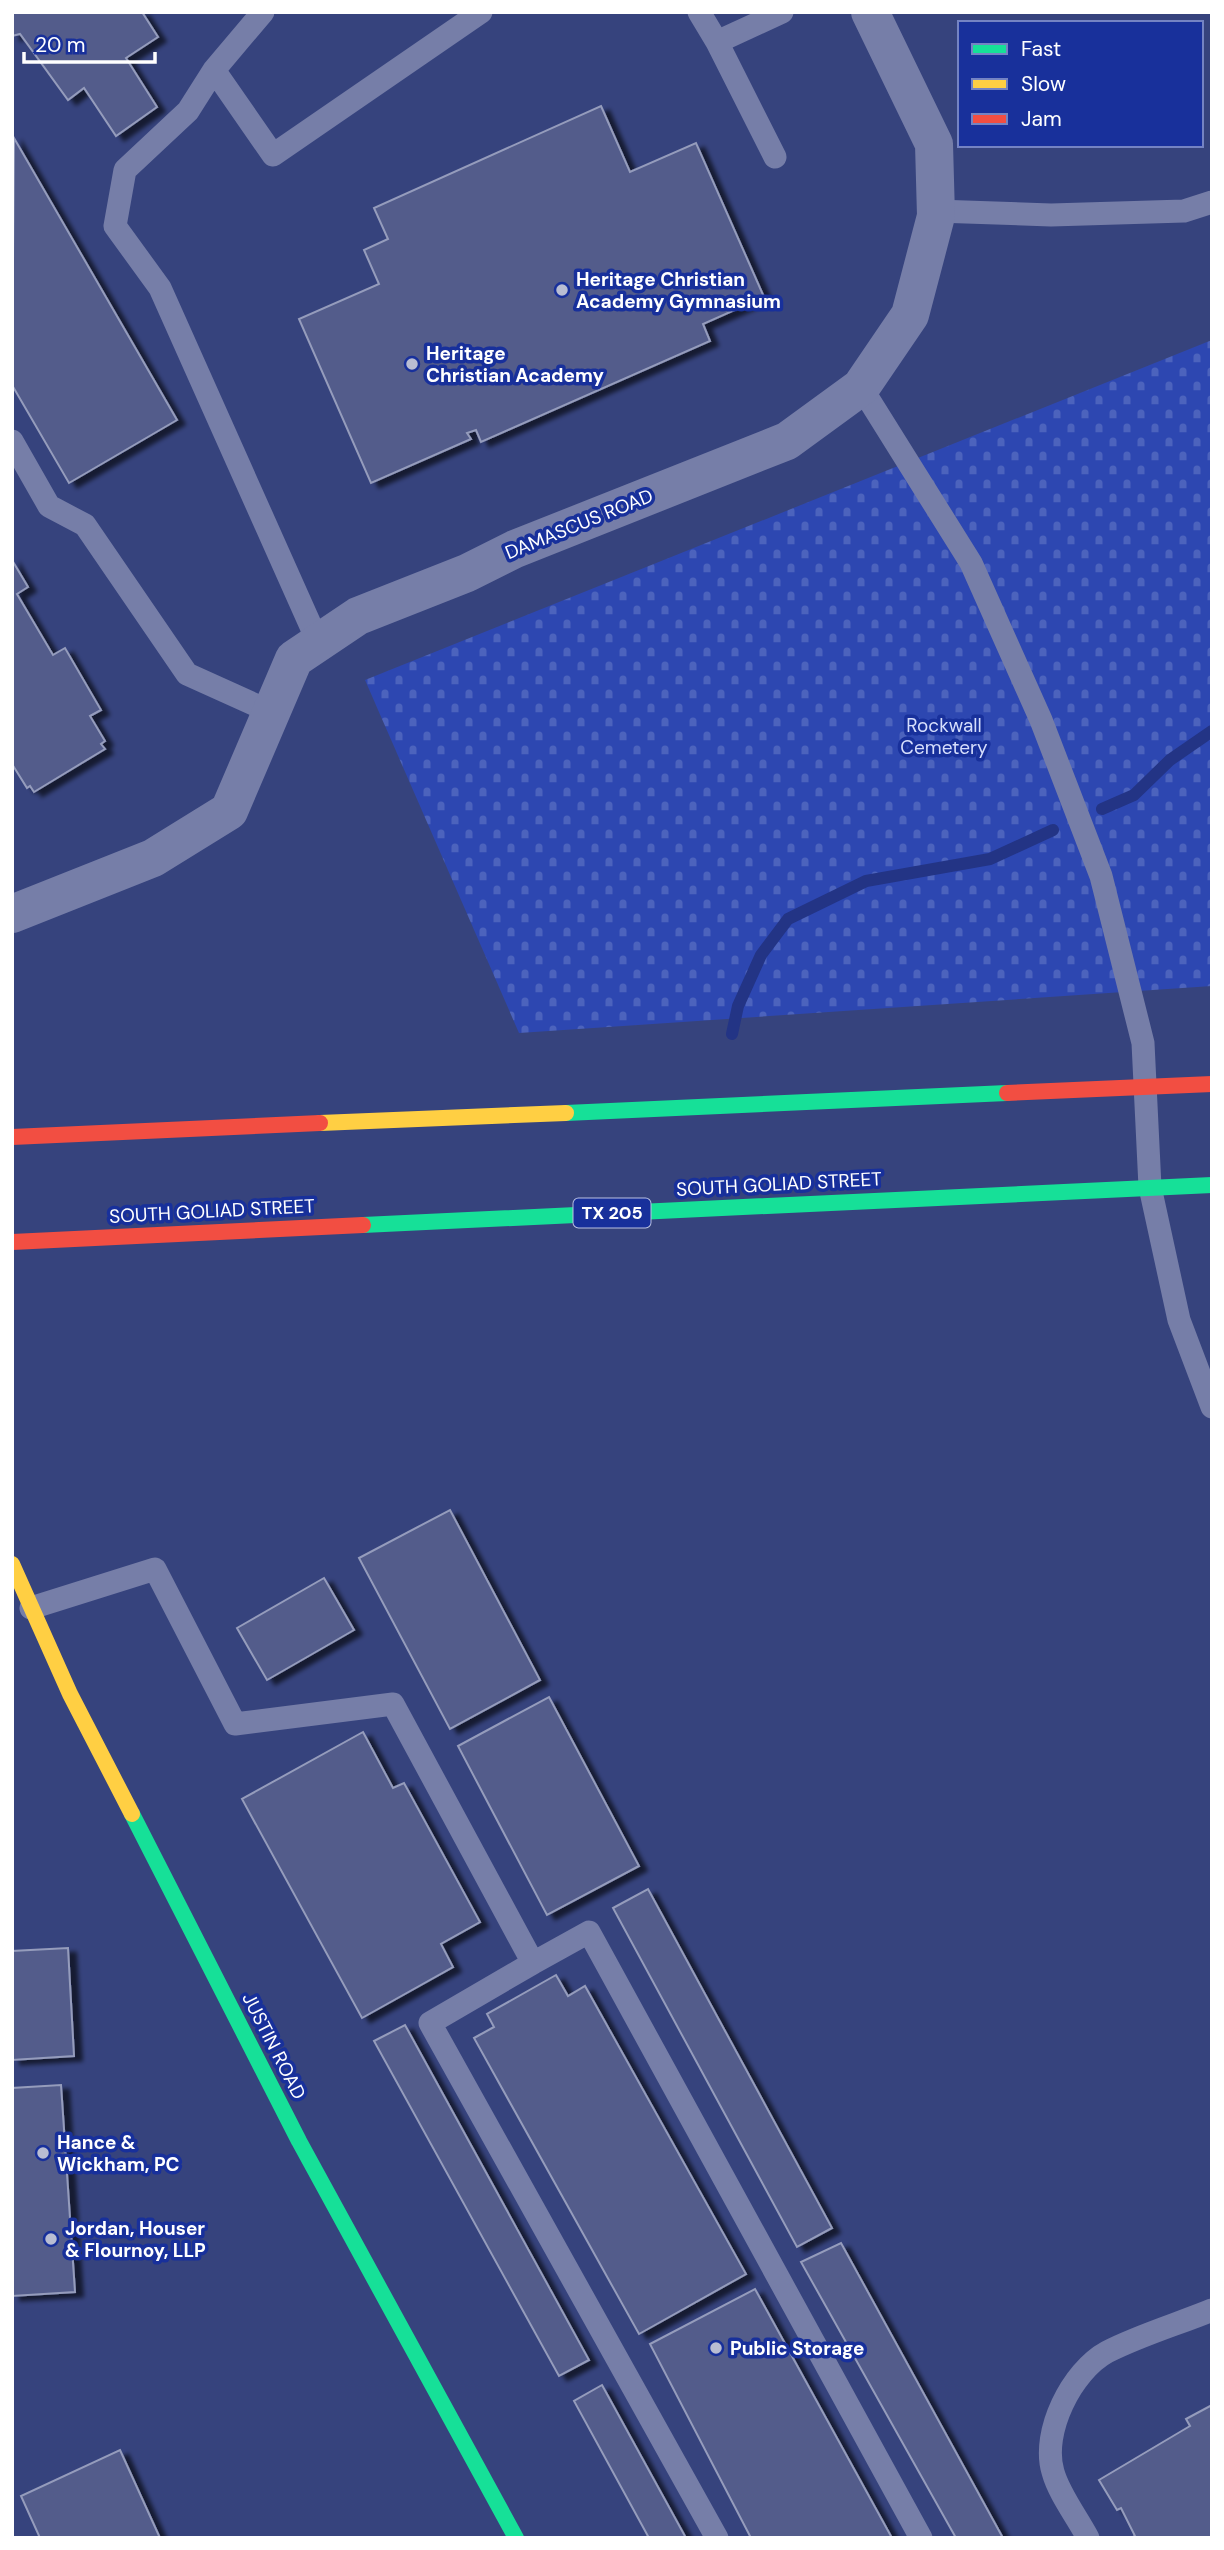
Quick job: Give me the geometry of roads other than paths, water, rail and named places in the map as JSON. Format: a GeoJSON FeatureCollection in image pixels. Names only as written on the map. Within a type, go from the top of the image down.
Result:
{"type":"FeatureCollection","features":[{"type":"Feature","properties":{"kind":"main road"},"geometry":{"type":"LineString","coordinates":[[12,1137],[1212,1084]]}},
{"type":"Feature","properties":{"kind":"main road","name":"SOUTH GOLIAD STREET"},"geometry":{"type":"LineString","coordinates":[[12,1242],[1212,1185]]}},
{"type":"Feature","properties":{"kind":"main road","name":"JUSTIN ROAD"},"geometry":{"type":"LineString","coordinates":[[12,1564],[70,1693],[299,2141],[516,2538]]}},
{"type":"Feature","properties":{"kind":"street","name":"DAMASCUS ROAD"},"geometry":{"type":"LineString","coordinates":[[12,914],[152,858],[229,811],[294,659],[358,616],[467,573],[515,548],[787,441],[861,387],[910,314],[936,211],[934,144],[870,12]]}},
{"type":"Feature","properties":{"kind":"lane"},"geometry":{"type":"LineString","coordinates":[[263,12],[214,70],[188,111],[125,170],[116,226],[160,288],[318,642]]}},
{"type":"Feature","properties":{"kind":"lane"},"geometry":{"type":"LineString","coordinates":[[214,70],[273,155],[481,12]]}},
{"type":"Feature","properties":{"kind":"lane"},"geometry":{"type":"LineString","coordinates":[[699,12],[775,157]]}},
{"type":"Feature","properties":{"kind":"lane"},"geometry":{"type":"LineString","coordinates":[[717,42],[782,12]]}},
{"type":"Feature","properties":{"kind":"lane"},"geometry":{"type":"LineString","coordinates":[[936,211],[1051,215],[1184,211],[1212,202]]}},
{"type":"Feature","properties":{"kind":"lane"},"geometry":{"type":"LineString","coordinates":[[861,387],[971,563],[1064,779],[1101,876],[1143,1043],[1150,1187],[1179,1320],[1212,1407]]}},
{"type":"Feature","properties":{"kind":"lane"},"geometry":{"type":"LineString","coordinates":[[12,440],[50,506],[85,525],[187,674],[271,712]]}},
{"type":"Feature","properties":{"kind":"lane"},"geometry":{"type":"LineString","coordinates":[[31,1608],[155,1569],[235,1724],[393,1704],[533,1963]]}},
{"type":"Feature","properties":{"kind":"lane"},"geometry":{"type":"LineString","coordinates":[[717,2538],[430,2023],[589,1932],[921,2538]]}},
{"type":"Feature","properties":{"kind":"lane"},"geometry":{"type":"LineString","coordinates":[[1088,2538],[1052,2471],[1052,2434],[1061,2403],[1078,2380],[1105,2353],[1212,2310]]}},
{"type":"Feature","properties":{"kind":"waterway"},"geometry":{"type":"LineString","coordinates":[[1102,809],[1134,795],[1170,760],[1212,731]]}},
{"type":"Feature","properties":{"kind":"waterway"},"geometry":{"type":"LineString","coordinates":[[732,1034],[738,1006],[761,955],[788,919],[866,881],[990,859],[1053,830]]}},
{"type":"Feature","properties":{"kind":"place","name":"Heritage Christian Academy Gymnasium"},"geometry":{"type":"Point","coordinates":[562,290]}},
{"type":"Feature","properties":{"kind":"place","name":"Heritage Christian Academy"},"geometry":{"type":"Point","coordinates":[412,364]}},
{"type":"Feature","properties":{"kind":"place","name":"Hance & Wickham, PC"},"geometry":{"type":"Point","coordinates":[43,2153]}},
{"type":"Feature","properties":{"kind":"place","name":"Jordan, Houser & Flournoy, LLP"},"geometry":{"type":"Point","coordinates":[51,2239]}},
{"type":"Feature","properties":{"kind":"place","name":"Public Storage"},"geometry":{"type":"Point","coordinates":[716,2348]}},
{"type":"Feature","properties":{"kind":"park label","name":"Rockwall Cemetery"},"geometry":{"type":"Point","coordinates":[944,736]}}]}
